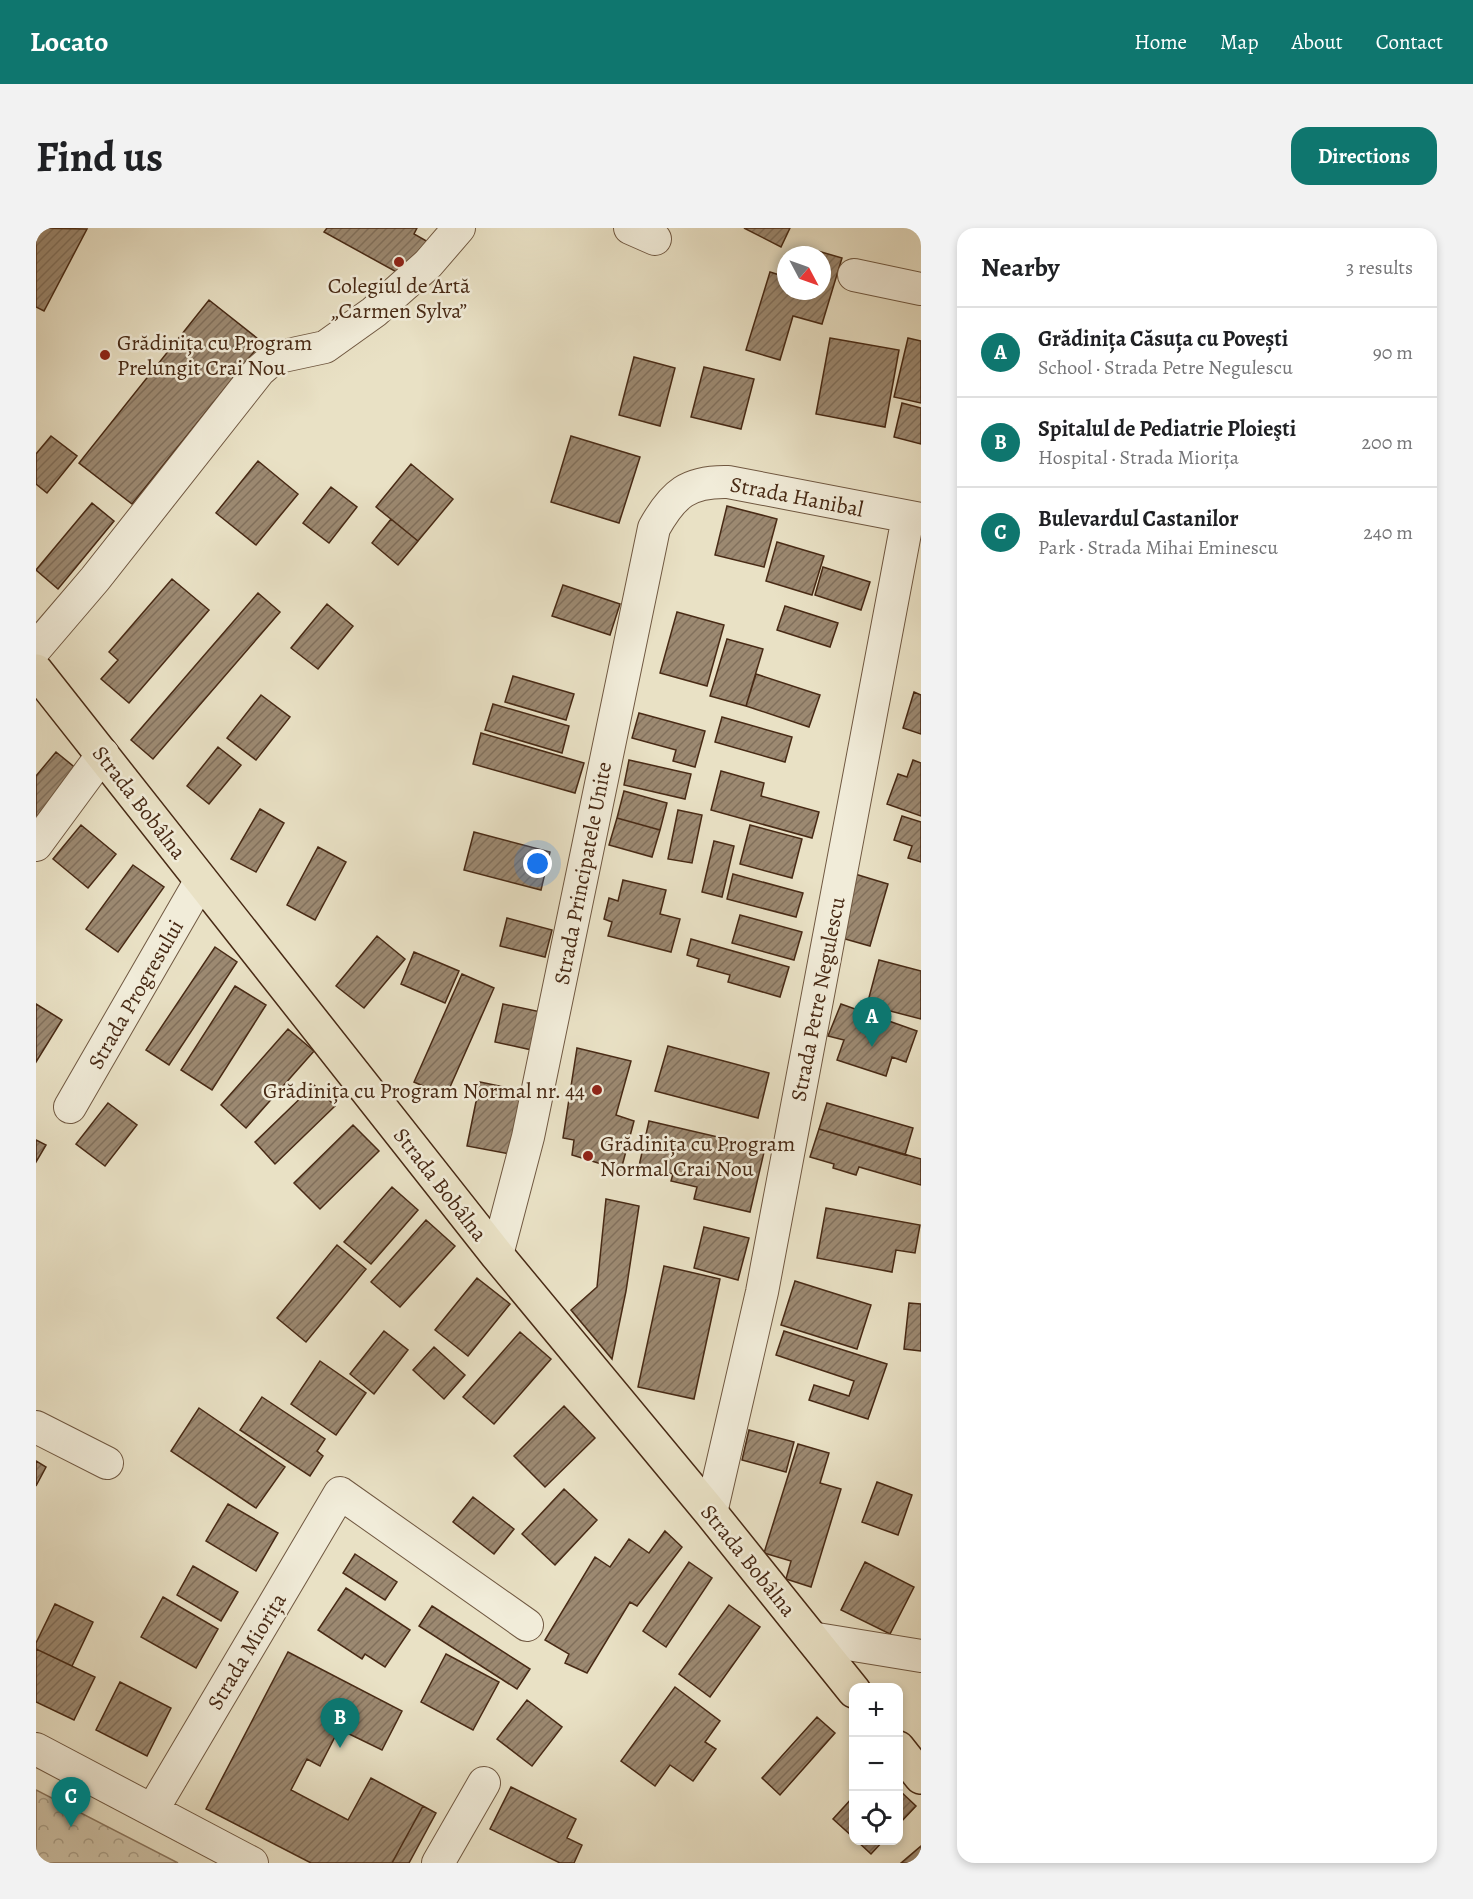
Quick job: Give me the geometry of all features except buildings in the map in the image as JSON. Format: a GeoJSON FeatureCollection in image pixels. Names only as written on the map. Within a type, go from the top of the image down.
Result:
{"type":"FeatureCollection","features":[{"type":"Feature","properties":{"kind":"main road","name":"Strada Bobâlna"},"geometry":{"type":"LineString","coordinates":[[36,671],[497,1256],[711,1513],[849,1685]]}},
{"type":"Feature","properties":{"kind":"main road"},"geometry":{"type":"LineString","coordinates":[[903,1754],[921,1777]]}},
{"type":"Feature","properties":{"kind":"street"},"geometry":{"type":"LineString","coordinates":[[36,648],[95,579],[259,371],[274,358],[326,347],[374,312],[428,264],[459,228]]}},
{"type":"Feature","properties":{"kind":"street"},"geometry":{"type":"LineString","coordinates":[[854,275],[921,289]]}},
{"type":"Feature","properties":{"kind":"street","name":"Strada Hanibal"},"geometry":{"type":"LineString","coordinates":[[676,496],[692,486],[709,482],[728,482],[915,518]]}},
{"type":"Feature","properties":{"kind":"street","name":"Strada Principatele Unite"},"geometry":{"type":"LineString","coordinates":[[497,1256],[528,1137],[654,528],[676,496]]}},
{"type":"Feature","properties":{"kind":"street","name":"Strada Petre Negulescu"},"geometry":{"type":"LineString","coordinates":[[711,1513],[762,1292],[915,518]]}},
{"type":"Feature","properties":{"kind":"street"},"geometry":{"type":"LineString","coordinates":[[36,845],[103,754]]}},
{"type":"Feature","properties":{"kind":"street","name":"Strada Progresului"},"geometry":{"type":"LineString","coordinates":[[70,1107],[201,880]]}},
{"type":"Feature","properties":{"kind":"street"},"geometry":{"type":"LineString","coordinates":[[36,1427],[107,1463]]}},
{"type":"Feature","properties":{"kind":"street","name":"Strada Miorița"},"geometry":{"type":"LineString","coordinates":[[153,1809],[340,1493],[527,1625]]}},
{"type":"Feature","properties":{"kind":"street"},"geometry":{"type":"LineString","coordinates":[[811,1638],[921,1656]]}},
{"type":"Feature","properties":{"kind":"street"},"geometry":{"type":"LineString","coordinates":[[36,1749],[252,1863]]}},
{"type":"Feature","properties":{"kind":"street"},"geometry":{"type":"LineString","coordinates":[[438,1863],[484,1784]]}},
{"type":"Feature","properties":{"kind":"green space"},"geometry":{"type":"Polygon","coordinates":[[[36,1790],[178,1863],[36,1863],[36,1790]]]}},
{"type":"Feature","properties":{"kind":"place","name":"Colegiul de Artă „Carmen Sylva”"},"geometry":{"type":"Point","coordinates":[399,262]}},
{"type":"Feature","properties":{"kind":"place","name":"Grădinița cu Program Prelungit Crai Nou"},"geometry":{"type":"Point","coordinates":[105,355]}},
{"type":"Feature","properties":{"kind":"place","name":"Grădinița Căsuța cu Povești"},"geometry":{"type":"Point","coordinates":[872,1047]}},
{"type":"Feature","properties":{"kind":"place","name":"Grădinița cu Program Normal nr. 44"},"geometry":{"type":"Point","coordinates":[597,1090]}},
{"type":"Feature","properties":{"kind":"place","name":"Grădinița cu Program Normal Crai Nou"},"geometry":{"type":"Point","coordinates":[588,1156]}},
{"type":"Feature","properties":{"kind":"place","name":"Spitalul de Pediatrie Ploieşti"},"geometry":{"type":"Point","coordinates":[340,1748]}},
{"type":"Feature","properties":{"kind":"place","name":"Bulevardul Castanilor"},"geometry":{"type":"Point","coordinates":[71,1827]}}]}
